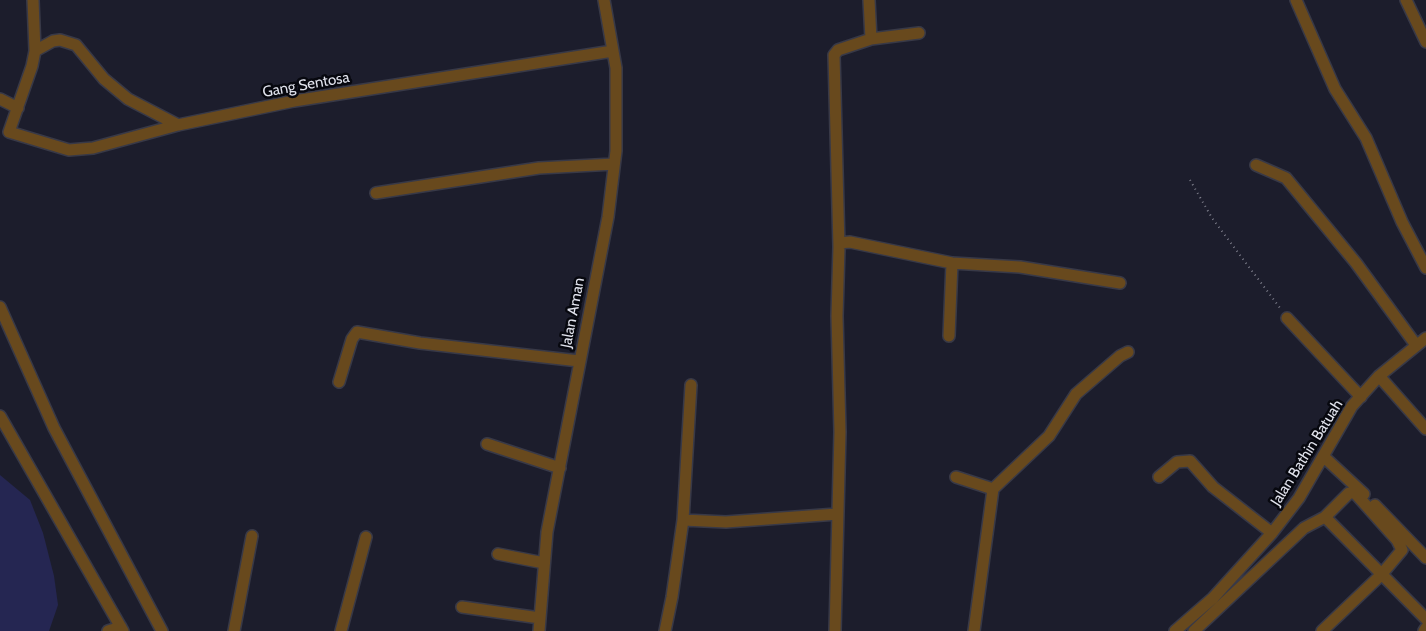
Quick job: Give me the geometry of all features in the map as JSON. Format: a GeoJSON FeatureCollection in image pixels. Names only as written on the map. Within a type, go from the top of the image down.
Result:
{"type":"FeatureCollection","features":[{"type":"Feature","properties":{"kind":"street"},"geometry":{"type":"LineString","coordinates":[[0,99],[18,108],[29,82],[35,51],[32,0]]}},
{"type":"Feature","properties":{"kind":"street","name":"Jalan Aman"},"geometry":{"type":"LineString","coordinates":[[539,631],[547,532],[608,217],[614,164],[618,92],[604,0]]}},
{"type":"Feature","properties":{"kind":"street"},"geometry":{"type":"LineString","coordinates":[[869,0],[871,40]]}},
{"type":"Feature","properties":{"kind":"street"},"geometry":{"type":"LineString","coordinates":[[1296,0],[1336,89],[1366,138],[1398,214],[1426,268]]}},
{"type":"Feature","properties":{"kind":"street"},"geometry":{"type":"LineString","coordinates":[[1406,0],[1426,42]]}},
{"type":"Feature","properties":{"kind":"street"},"geometry":{"type":"LineString","coordinates":[[835,631],[840,432],[837,316],[839,244],[834,55],[838,50],[871,40],[919,33]]}},
{"type":"Feature","properties":{"kind":"street"},"geometry":{"type":"LineString","coordinates":[[35,51],[53,41],[60,40],[76,44],[104,79],[128,99],[178,125]]}},
{"type":"Feature","properties":{"kind":"street","name":"Gang Sentosa"},"geometry":{"type":"LineString","coordinates":[[18,108],[9,132],[69,150],[93,148],[125,141],[178,125],[294,101],[613,51]]}},
{"type":"Feature","properties":{"kind":"street"},"geometry":{"type":"LineString","coordinates":[[376,193],[539,168],[614,164]]}},
{"type":"Feature","properties":{"kind":"street"},"geometry":{"type":"LineString","coordinates":[[1256,165],[1286,178],[1356,263],[1416,345]]}},
{"type":"Feature","properties":{"kind":"street"},"geometry":{"type":"LineString","coordinates":[[839,244],[850,242],[952,263],[1020,267],[1120,283]]}},
{"type":"Feature","properties":{"kind":"street"},"geometry":{"type":"LineString","coordinates":[[949,336],[952,263]]}},
{"type":"Feature","properties":{"kind":"street"},"geometry":{"type":"LineString","coordinates":[[0,307],[54,428],[162,631]]}},
{"type":"Feature","properties":{"kind":"street"},"geometry":{"type":"LineString","coordinates":[[1287,318],[1361,397]]}},
{"type":"Feature","properties":{"kind":"street"},"geometry":{"type":"LineString","coordinates":[[339,382],[352,339],[357,332],[420,343],[579,361]]}},
{"type":"Feature","properties":{"kind":"street","name":"Jalan Bathin Batuah"},"geometry":{"type":"LineString","coordinates":[[1175,631],[1213,598],[1272,532],[1299,498],[1352,406],[1379,376],[1426,338]]}},
{"type":"Feature","properties":{"kind":"street"},"geometry":{"type":"LineString","coordinates":[[974,631],[993,489],[1049,436],[1076,394],[1120,356],[1128,352]]}},
{"type":"Feature","properties":{"kind":"street"},"geometry":{"type":"LineString","coordinates":[[1379,376],[1426,430]]}},
{"type":"Feature","properties":{"kind":"street"},"geometry":{"type":"LineString","coordinates":[[665,631],[683,520],[691,385]]}},
{"type":"Feature","properties":{"kind":"street"},"geometry":{"type":"LineString","coordinates":[[0,416],[122,629],[108,631]]}},
{"type":"Feature","properties":{"kind":"street"},"geometry":{"type":"LineString","coordinates":[[487,444],[560,468]]}},
{"type":"Feature","properties":{"kind":"street"},"geometry":{"type":"LineString","coordinates":[[1323,456],[1385,514],[1426,558]]}},
{"type":"Feature","properties":{"kind":"street"},"geometry":{"type":"LineString","coordinates":[[1159,477],[1177,462],[1190,461],[1213,487],[1272,532]]}},
{"type":"Feature","properties":{"kind":"street"},"geometry":{"type":"LineString","coordinates":[[956,476],[993,489]]}},
{"type":"Feature","properties":{"kind":"street"},"geometry":{"type":"LineString","coordinates":[[1194,631],[1304,528],[1325,517],[1349,493],[1355,493],[1401,546],[1400,555],[1381,576],[1322,631]]}},
{"type":"Feature","properties":{"kind":"street"},"geometry":{"type":"LineString","coordinates":[[683,520],[726,522],[837,514]]}},
{"type":"Feature","properties":{"kind":"street"},"geometry":{"type":"LineString","coordinates":[[1325,517],[1381,576],[1426,619]]}},
{"type":"Feature","properties":{"kind":"street"},"geometry":{"type":"LineString","coordinates":[[234,631],[252,536]]}},
{"type":"Feature","properties":{"kind":"street"},"geometry":{"type":"LineString","coordinates":[[341,631],[366,536]]}},
{"type":"Feature","properties":{"kind":"street"},"geometry":{"type":"LineString","coordinates":[[498,554],[544,562]]}},
{"type":"Feature","properties":{"kind":"street"},"geometry":{"type":"LineString","coordinates":[[462,607],[540,618]]}},
{"type":"Feature","properties":{"kind":"path"},"geometry":{"type":"LineString","coordinates":[[1190,180],[1212,218],[1287,318]]}},
{"type":"Feature","properties":{"kind":"shaded area"},"geometry":{"type":"Polygon","coordinates":[[[0,475],[30,500],[43,533],[54,576],[58,605],[49,631],[0,631],[0,475]]]}}]}
